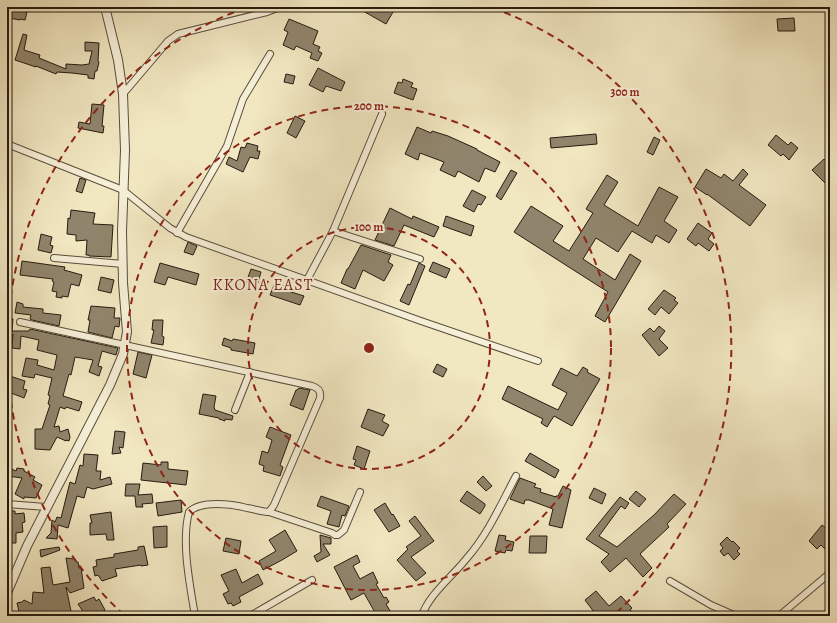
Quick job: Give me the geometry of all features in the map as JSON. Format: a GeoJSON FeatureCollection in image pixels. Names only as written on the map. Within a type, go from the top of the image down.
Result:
{"type":"FeatureCollection","features":[{"type":"Feature","properties":{"kind":"street"},"geometry":{"type":"LineString","coordinates":[[7,593],[27,546],[110,385],[125,344],[127,317],[123,283],[122,231],[125,150],[123,94],[118,60],[105,7]]}},
{"type":"Feature","properties":{"kind":"street"},"geometry":{"type":"LineString","coordinates":[[123,94],[168,41],[178,34],[267,12],[280,7]]}},
{"type":"Feature","properties":{"kind":"street"},"geometry":{"type":"LineString","coordinates":[[177,233],[227,146],[243,99],[270,54]]}},
{"type":"Feature","properties":{"kind":"street"},"geometry":{"type":"LineString","coordinates":[[307,280],[333,231],[382,114]]}},
{"type":"Feature","properties":{"kind":"street"},"geometry":{"type":"LineString","coordinates":[[7,144],[123,190],[177,233],[186,237],[421,322],[538,361]]}},
{"type":"Feature","properties":{"kind":"street"},"geometry":{"type":"LineString","coordinates":[[333,231],[420,259]]}},
{"type":"Feature","properties":{"kind":"street"},"geometry":{"type":"LineString","coordinates":[[54,258],[123,264]]}},
{"type":"Feature","properties":{"kind":"street"},"geometry":{"type":"LineString","coordinates":[[20,322],[316,387],[321,394],[320,398],[274,505],[269,512]]}},
{"type":"Feature","properties":{"kind":"street"},"geometry":{"type":"LineString","coordinates":[[235,410],[250,372]]}},
{"type":"Feature","properties":{"kind":"street"},"geometry":{"type":"LineString","coordinates":[[422,616],[428,602],[468,558],[486,532],[516,476]]}},
{"type":"Feature","properties":{"kind":"street"},"geometry":{"type":"LineString","coordinates":[[194,616],[187,558],[187,525],[189,512],[193,508],[198,506],[222,504],[246,507],[269,512],[338,535],[344,530],[360,492]]}},
{"type":"Feature","properties":{"kind":"street"},"geometry":{"type":"LineString","coordinates":[[7,504],[46,508]]}},
{"type":"Feature","properties":{"kind":"street"},"geometry":{"type":"LineString","coordinates":[[779,616],[830,573]]}},
{"type":"Feature","properties":{"kind":"street"},"geometry":{"type":"LineString","coordinates":[[250,616],[312,580]]}},
{"type":"Feature","properties":{"kind":"street"},"geometry":{"type":"LineString","coordinates":[[670,581],[736,616]]}},
{"type":"Feature","properties":{"kind":"building"},"geometry":{"type":"Polygon","coordinates":[[[356,7],[396,7],[386,24],[356,7]]]}},
{"type":"Feature","properties":{"kind":"building"},"geometry":{"type":"Polygon","coordinates":[[[12,8],[27,12],[25,20],[9,18],[12,8]]]}},
{"type":"Feature","properties":{"kind":"building"},"geometry":{"type":"Polygon","coordinates":[[[794,18],[795,31],[778,31],[777,19],[794,18]]]}},
{"type":"Feature","properties":{"kind":"building"},"geometry":{"type":"Polygon","coordinates":[[[289,19],[318,31],[313,44],[320,47],[318,51],[322,53],[318,61],[310,58],[312,53],[296,46],[294,50],[283,45],[288,32],[284,30],[289,19]]]}},
{"type":"Feature","properties":{"kind":"building"},"geometry":{"type":"Polygon","coordinates":[[[23,34],[27,35],[24,50],[40,55],[39,58],[66,69],[66,64],[89,64],[92,51],[85,51],[85,42],[99,43],[99,62],[97,71],[95,71],[94,79],[88,78],[88,75],[57,72],[56,74],[15,60],[23,34]]]}},
{"type":"Feature","properties":{"kind":"building"},"geometry":{"type":"Polygon","coordinates":[[[318,68],[345,82],[341,91],[326,86],[323,92],[309,85],[318,68]]]}},
{"type":"Feature","properties":{"kind":"building"},"geometry":{"type":"Polygon","coordinates":[[[286,74],[295,76],[293,84],[284,82],[286,74]]]}},
{"type":"Feature","properties":{"kind":"building"},"geometry":{"type":"Polygon","coordinates":[[[403,79],[413,83],[411,87],[417,89],[413,100],[394,93],[398,82],[402,83],[403,79]]]}},
{"type":"Feature","properties":{"kind":"building"},"geometry":{"type":"Polygon","coordinates":[[[92,104],[104,105],[102,126],[104,126],[103,133],[78,128],[79,122],[90,124],[92,104]]]}},
{"type":"Feature","properties":{"kind":"building"},"geometry":{"type":"Polygon","coordinates":[[[295,116],[305,121],[296,138],[287,133],[295,116]]]}},
{"type":"Feature","properties":{"kind":"building"},"geometry":{"type":"Polygon","coordinates":[[[417,127],[431,133],[432,131],[448,136],[477,149],[500,162],[495,172],[485,168],[479,182],[458,171],[455,177],[440,170],[444,162],[420,153],[418,160],[405,154],[417,127]]]}},
{"type":"Feature","properties":{"kind":"building"},"geometry":{"type":"Polygon","coordinates":[[[596,134],[597,144],[551,148],[550,138],[596,134]]]}},
{"type":"Feature","properties":{"kind":"building"},"geometry":{"type":"Polygon","coordinates":[[[776,135],[788,145],[791,142],[798,148],[789,160],[783,154],[781,156],[768,145],[776,135]]]}},
{"type":"Feature","properties":{"kind":"building"},"geometry":{"type":"Polygon","coordinates":[[[654,137],[660,140],[653,155],[647,152],[654,137]]]}},
{"type":"Feature","properties":{"kind":"building"},"geometry":{"type":"Polygon","coordinates":[[[247,143],[258,146],[257,151],[260,151],[258,159],[250,157],[243,172],[226,164],[229,157],[237,161],[241,147],[245,148],[247,143]]]}},
{"type":"Feature","properties":{"kind":"building"},"geometry":{"type":"Polygon","coordinates":[[[824,159],[830,165],[830,188],[812,170],[824,159]]]}},
{"type":"Feature","properties":{"kind":"building"},"geometry":{"type":"Polygon","coordinates":[[[706,169],[721,178],[724,174],[733,181],[743,169],[748,174],[739,185],[766,205],[750,226],[707,194],[695,187],[706,169]]]}},
{"type":"Feature","properties":{"kind":"building"},"geometry":{"type":"Polygon","coordinates":[[[511,170],[517,173],[501,200],[496,196],[511,170]]]}},
{"type":"Feature","properties":{"kind":"building"},"geometry":{"type":"Polygon","coordinates":[[[607,175],[618,182],[604,205],[638,226],[659,187],[678,197],[664,221],[677,230],[669,243],[656,235],[652,243],[632,231],[618,252],[596,238],[583,259],[615,280],[630,254],[641,261],[605,322],[595,316],[608,292],[514,232],[531,206],[563,226],[553,241],[569,251],[593,213],[586,209],[607,175]]]}},
{"type":"Feature","properties":{"kind":"building"},"geometry":{"type":"Polygon","coordinates":[[[80,178],[86,180],[82,193],[76,191],[80,178]]]}},
{"type":"Feature","properties":{"kind":"building"},"geometry":{"type":"Polygon","coordinates":[[[472,190],[486,197],[481,205],[478,204],[474,212],[463,206],[472,190]]]}},
{"type":"Feature","properties":{"kind":"building"},"geometry":{"type":"Polygon","coordinates":[[[390,208],[412,219],[413,216],[439,227],[434,237],[404,225],[394,246],[375,240],[390,208]]]}},
{"type":"Feature","properties":{"kind":"building"},"geometry":{"type":"Polygon","coordinates":[[[71,210],[95,213],[93,224],[113,225],[111,257],[86,255],[87,240],[76,241],[76,235],[67,234],[68,218],[70,219],[71,210]]]}},
{"type":"Feature","properties":{"kind":"building"},"geometry":{"type":"Polygon","coordinates":[[[446,216],[474,226],[471,236],[443,226],[446,216]]]}},
{"type":"Feature","properties":{"kind":"building"},"geometry":{"type":"Polygon","coordinates":[[[698,223],[712,233],[708,239],[714,244],[709,251],[698,243],[696,246],[687,239],[698,223]]]}},
{"type":"Feature","properties":{"kind":"building"},"geometry":{"type":"Polygon","coordinates":[[[41,234],[52,237],[50,245],[53,246],[51,253],[38,250],[41,234]]]}},
{"type":"Feature","properties":{"kind":"building"},"geometry":{"type":"Polygon","coordinates":[[[188,242],[197,246],[193,255],[184,252],[188,242]]]}},
{"type":"Feature","properties":{"kind":"building"},"geometry":{"type":"Polygon","coordinates":[[[361,245],[391,255],[388,262],[393,265],[384,281],[363,270],[355,289],[341,283],[347,269],[361,245]]]}},
{"type":"Feature","properties":{"kind":"building"},"geometry":{"type":"Polygon","coordinates":[[[22,261],[65,267],[64,270],[82,275],[79,286],[71,284],[68,297],[56,297],[57,292],[52,291],[54,282],[52,281],[53,279],[20,275],[22,261]]]}},
{"type":"Feature","properties":{"kind":"building"},"geometry":{"type":"Polygon","coordinates":[[[433,262],[450,269],[446,278],[429,271],[433,262]]]}},
{"type":"Feature","properties":{"kind":"building"},"geometry":{"type":"Polygon","coordinates":[[[160,263],[199,274],[196,285],[168,277],[165,285],[154,282],[160,263]]]}},
{"type":"Feature","properties":{"kind":"building"},"geometry":{"type":"Polygon","coordinates":[[[419,263],[425,266],[409,305],[400,301],[408,284],[410,285],[419,263]]]}},
{"type":"Feature","properties":{"kind":"building"},"geometry":{"type":"Polygon","coordinates":[[[251,269],[261,272],[257,286],[246,283],[251,269]]]}},
{"type":"Feature","properties":{"kind":"building"},"geometry":{"type":"Polygon","coordinates":[[[101,277],[114,280],[111,293],[98,290],[101,277]]]}},
{"type":"Feature","properties":{"kind":"building"},"geometry":{"type":"Polygon","coordinates":[[[275,283],[289,288],[288,291],[304,296],[300,305],[270,295],[275,283]]]}},
{"type":"Feature","properties":{"kind":"building"},"geometry":{"type":"Polygon","coordinates":[[[664,290],[676,298],[674,300],[678,303],[669,314],[661,307],[655,315],[648,309],[664,290]]]}},
{"type":"Feature","properties":{"kind":"building"},"geometry":{"type":"Polygon","coordinates":[[[17,302],[23,304],[23,307],[43,309],[43,313],[61,315],[59,326],[32,320],[30,319],[31,315],[15,313],[17,302]]]}},
{"type":"Feature","properties":{"kind":"building"},"geometry":{"type":"Polygon","coordinates":[[[91,306],[115,308],[114,318],[120,318],[119,327],[115,326],[112,338],[88,332],[90,320],[88,320],[91,306]]]}},
{"type":"Feature","properties":{"kind":"building"},"geometry":{"type":"Polygon","coordinates":[[[7,318],[13,319],[12,331],[29,331],[30,329],[118,348],[116,355],[102,351],[98,366],[102,367],[99,376],[89,372],[93,360],[75,357],[71,375],[69,374],[63,396],[82,402],[79,411],[66,407],[65,409],[60,407],[54,427],[59,426],[60,432],[68,429],[70,437],[69,441],[66,441],[57,437],[50,450],[35,449],[35,429],[42,429],[50,405],[48,404],[50,396],[48,395],[52,378],[35,374],[34,378],[22,376],[26,358],[38,360],[37,365],[54,370],[57,355],[37,350],[39,340],[21,336],[20,349],[12,348],[13,334],[12,337],[7,337],[7,318]]]}},
{"type":"Feature","properties":{"kind":"building"},"geometry":{"type":"Polygon","coordinates":[[[153,320],[163,320],[163,345],[151,343],[154,330],[152,330],[153,320]]]}},
{"type":"Feature","properties":{"kind":"building"},"geometry":{"type":"Polygon","coordinates":[[[659,326],[665,331],[659,339],[668,348],[659,356],[642,335],[650,328],[654,332],[659,326]]]}},
{"type":"Feature","properties":{"kind":"building"},"geometry":{"type":"Polygon","coordinates":[[[224,338],[232,341],[233,339],[255,343],[253,354],[231,350],[231,348],[222,345],[224,338]]]}},
{"type":"Feature","properties":{"kind":"building"},"geometry":{"type":"Polygon","coordinates":[[[138,352],[152,355],[146,378],[133,374],[138,352]]]}},
{"type":"Feature","properties":{"kind":"building"},"geometry":{"type":"Polygon","coordinates":[[[437,364],[447,369],[443,377],[433,372],[437,364]]]}},
{"type":"Feature","properties":{"kind":"building"},"geometry":{"type":"Polygon","coordinates":[[[583,367],[588,370],[587,372],[600,379],[572,426],[554,416],[547,427],[541,423],[543,419],[502,399],[508,386],[558,410],[567,393],[552,385],[561,368],[577,376],[583,367]]]}},
{"type":"Feature","properties":{"kind":"building"},"geometry":{"type":"Polygon","coordinates":[[[7,375],[25,381],[23,389],[27,390],[24,398],[11,393],[12,391],[7,390],[7,375]]]}},
{"type":"Feature","properties":{"kind":"building"},"geometry":{"type":"Polygon","coordinates":[[[299,388],[310,390],[303,410],[290,405],[296,390],[299,388]]]}},
{"type":"Feature","properties":{"kind":"building"},"geometry":{"type":"Polygon","coordinates":[[[203,394],[216,396],[214,407],[215,410],[233,416],[232,420],[225,419],[225,421],[219,418],[199,414],[203,394]]]}},
{"type":"Feature","properties":{"kind":"building"},"geometry":{"type":"Polygon","coordinates":[[[368,409],[385,415],[382,421],[389,425],[383,436],[361,427],[368,409]]]}},
{"type":"Feature","properties":{"kind":"building"},"geometry":{"type":"Polygon","coordinates":[[[270,427],[291,435],[280,465],[283,467],[280,476],[263,471],[264,466],[259,464],[262,451],[268,453],[272,440],[266,437],[270,427]]]}},
{"type":"Feature","properties":{"kind":"building"},"geometry":{"type":"Polygon","coordinates":[[[115,431],[125,432],[123,448],[119,447],[121,453],[112,454],[115,431]]]}},
{"type":"Feature","properties":{"kind":"building"},"geometry":{"type":"Polygon","coordinates":[[[357,446],[370,451],[364,469],[354,465],[356,460],[353,459],[357,446]]]}},
{"type":"Feature","properties":{"kind":"building"},"geometry":{"type":"Polygon","coordinates":[[[530,453],[559,470],[555,478],[525,461],[530,453]]]}},
{"type":"Feature","properties":{"kind":"building"},"geometry":{"type":"Polygon","coordinates":[[[84,454],[98,455],[96,471],[101,471],[100,480],[110,477],[112,484],[93,489],[87,487],[84,498],[77,496],[68,528],[58,525],[57,539],[46,538],[51,533],[52,520],[55,522],[57,517],[61,518],[70,482],[75,484],[80,465],[83,466],[84,454]]]}},
{"type":"Feature","properties":{"kind":"building"},"geometry":{"type":"Polygon","coordinates":[[[161,462],[168,462],[168,469],[188,471],[186,485],[141,480],[143,463],[161,465],[161,462]]]}},
{"type":"Feature","properties":{"kind":"building"},"geometry":{"type":"Polygon","coordinates":[[[7,467],[16,471],[17,468],[24,469],[24,471],[35,477],[33,480],[42,485],[36,498],[24,497],[24,499],[15,494],[22,478],[7,476],[7,467]]]}},
{"type":"Feature","properties":{"kind":"building"},"geometry":{"type":"Polygon","coordinates":[[[483,476],[492,486],[486,491],[477,482],[483,476]]]}},
{"type":"Feature","properties":{"kind":"building"},"geometry":{"type":"Polygon","coordinates":[[[520,478],[536,484],[534,487],[541,489],[540,492],[556,497],[563,486],[571,490],[562,528],[549,525],[553,509],[529,500],[525,500],[524,504],[510,499],[520,478]]]}},
{"type":"Feature","properties":{"kind":"building"},"geometry":{"type":"Polygon","coordinates":[[[126,484],[140,484],[138,495],[152,494],[153,503],[142,504],[143,507],[136,507],[135,496],[125,496],[126,484]]]}},
{"type":"Feature","properties":{"kind":"building"},"geometry":{"type":"Polygon","coordinates":[[[594,488],[606,494],[602,504],[589,498],[594,488]]]}},
{"type":"Feature","properties":{"kind":"building"},"geometry":{"type":"Polygon","coordinates":[[[467,491],[485,504],[480,514],[460,501],[467,491]]]}},
{"type":"Feature","properties":{"kind":"building"},"geometry":{"type":"Polygon","coordinates":[[[636,491],[646,499],[639,507],[629,499],[636,491]]]}},
{"type":"Feature","properties":{"kind":"building"},"geometry":{"type":"Polygon","coordinates":[[[674,494],[686,504],[667,524],[669,527],[640,554],[652,568],[643,577],[626,558],[610,572],[601,562],[609,554],[586,539],[620,497],[629,503],[625,509],[621,506],[599,536],[617,547],[654,515],[674,494]]]}},
{"type":"Feature","properties":{"kind":"building"},"geometry":{"type":"Polygon","coordinates":[[[321,496],[349,506],[345,516],[342,515],[339,527],[327,524],[331,511],[317,506],[321,496]]]}},
{"type":"Feature","properties":{"kind":"building"},"geometry":{"type":"Polygon","coordinates":[[[181,500],[182,512],[158,516],[156,503],[181,500]]]}},
{"type":"Feature","properties":{"kind":"building"},"geometry":{"type":"Polygon","coordinates":[[[385,503],[400,526],[389,532],[374,510],[385,503]]]}},
{"type":"Feature","properties":{"kind":"building"},"geometry":{"type":"Polygon","coordinates":[[[7,511],[15,511],[15,514],[24,513],[25,522],[22,523],[23,532],[16,533],[16,543],[7,543],[7,511]]]}},
{"type":"Feature","properties":{"kind":"building"},"geometry":{"type":"Polygon","coordinates":[[[111,512],[114,540],[107,540],[106,534],[90,535],[90,523],[92,523],[90,515],[111,512]]]}},
{"type":"Feature","properties":{"kind":"building"},"geometry":{"type":"Polygon","coordinates":[[[415,516],[434,541],[411,557],[426,573],[416,581],[397,560],[408,549],[406,547],[421,536],[409,521],[415,516]]]}},
{"type":"Feature","properties":{"kind":"building"},"geometry":{"type":"Polygon","coordinates":[[[822,525],[830,531],[830,554],[821,545],[817,549],[809,541],[822,525]]]}},
{"type":"Feature","properties":{"kind":"building"},"geometry":{"type":"Polygon","coordinates":[[[167,526],[167,547],[154,548],[153,527],[167,526]]]}},
{"type":"Feature","properties":{"kind":"building"},"geometry":{"type":"Polygon","coordinates":[[[285,530],[297,551],[263,570],[259,561],[276,551],[269,540],[285,530]]]}},
{"type":"Feature","properties":{"kind":"building"},"geometry":{"type":"Polygon","coordinates":[[[320,535],[331,538],[331,544],[323,544],[330,555],[317,562],[314,556],[321,552],[320,535]]]}},
{"type":"Feature","properties":{"kind":"building"},"geometry":{"type":"Polygon","coordinates":[[[499,535],[506,536],[505,540],[514,542],[512,551],[506,550],[505,553],[495,551],[499,535]]]}},
{"type":"Feature","properties":{"kind":"building"},"geometry":{"type":"Polygon","coordinates":[[[530,536],[547,536],[546,553],[529,553],[530,536]]]}},
{"type":"Feature","properties":{"kind":"building"},"geometry":{"type":"Polygon","coordinates":[[[727,537],[740,548],[737,551],[740,554],[734,560],[728,553],[724,556],[720,551],[723,548],[720,544],[727,537]]]}},
{"type":"Feature","properties":{"kind":"building"},"geometry":{"type":"Polygon","coordinates":[[[226,538],[241,541],[239,554],[223,551],[226,538]]]}},
{"type":"Feature","properties":{"kind":"building"},"geometry":{"type":"Polygon","coordinates":[[[144,546],[148,565],[115,569],[117,576],[102,581],[98,575],[95,576],[93,567],[97,566],[96,560],[114,557],[114,554],[138,550],[138,547],[144,546]]]}},
{"type":"Feature","properties":{"kind":"building"},"geometry":{"type":"Polygon","coordinates":[[[59,547],[60,550],[41,557],[40,550],[59,547]]]}},
{"type":"Feature","properties":{"kind":"building"},"geometry":{"type":"Polygon","coordinates":[[[357,555],[360,562],[353,566],[360,579],[373,572],[378,583],[376,584],[384,598],[386,597],[389,602],[386,604],[393,616],[377,616],[364,593],[351,600],[334,567],[357,555]]]}},
{"type":"Feature","properties":{"kind":"building"},"geometry":{"type":"Polygon","coordinates":[[[66,558],[75,559],[76,562],[78,562],[79,568],[81,568],[84,588],[70,593],[66,587],[72,616],[20,616],[17,603],[24,600],[32,604],[33,592],[44,593],[41,568],[50,567],[53,585],[70,582],[66,558]]]}},
{"type":"Feature","properties":{"kind":"building"},"geometry":{"type":"Polygon","coordinates":[[[236,569],[242,583],[258,574],[263,584],[239,597],[241,602],[233,606],[231,603],[228,604],[223,594],[229,591],[221,575],[236,569]]]}},
{"type":"Feature","properties":{"kind":"building"},"geometry":{"type":"Polygon","coordinates":[[[596,591],[609,606],[621,596],[632,608],[630,610],[638,616],[597,616],[585,600],[596,591]]]}},
{"type":"Feature","properties":{"kind":"building"},"geometry":{"type":"Polygon","coordinates":[[[94,597],[96,601],[99,599],[105,610],[104,613],[100,614],[100,616],[86,616],[78,604],[94,597]]]}},
{"type":"Feature","properties":{"kind":"district","name":"KKONA EAST"},"geometry":{"type":"Point","coordinates":[263,284]}}]}
